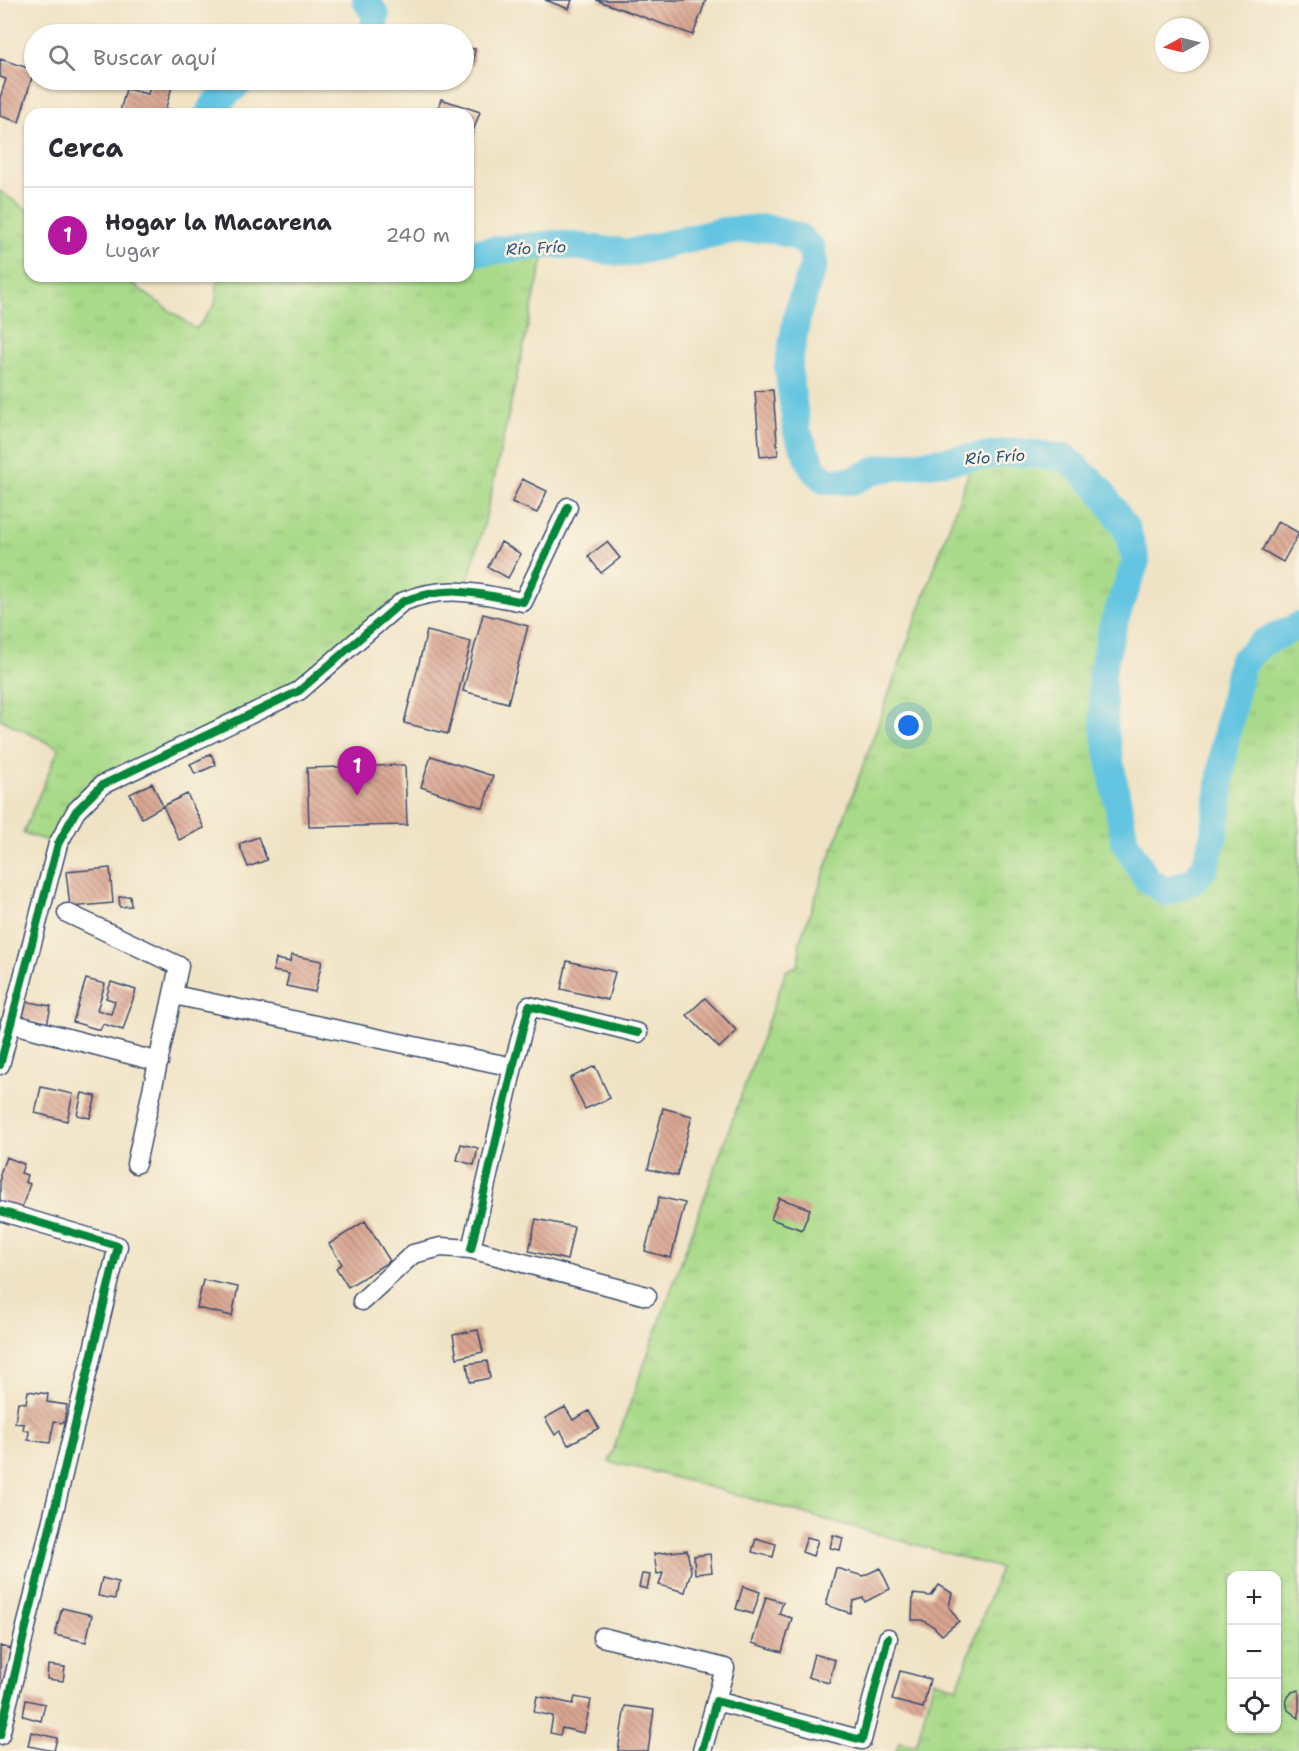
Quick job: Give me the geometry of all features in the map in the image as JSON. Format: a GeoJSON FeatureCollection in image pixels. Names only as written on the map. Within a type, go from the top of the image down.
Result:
{"type":"FeatureCollection","features":[{"type":"Feature","properties":{"kind":"street"},"geometry":{"type":"LineString","coordinates":[[0,1065],[58,844],[76,811],[102,785],[299,691],[402,602],[421,594],[465,590],[523,602],[568,507]]}},
{"type":"Feature","properties":{"kind":"street"},"geometry":{"type":"LineString","coordinates":[[67,913],[179,966],[136,1164]]}},
{"type":"Feature","properties":{"kind":"street"},"geometry":{"type":"LineString","coordinates":[[174,995],[513,1067]]}},
{"type":"Feature","properties":{"kind":"street"},"geometry":{"type":"LineString","coordinates":[[471,1249],[529,1006],[638,1033]]}},
{"type":"Feature","properties":{"kind":"street"},"geometry":{"type":"LineString","coordinates":[[10,1023],[159,1062]]}},
{"type":"Feature","properties":{"kind":"street"},"geometry":{"type":"LineString","coordinates":[[0,1211],[118,1246],[0,1735]]}},
{"type":"Feature","properties":{"kind":"street"},"geometry":{"type":"LineString","coordinates":[[362,1301],[413,1254],[441,1247],[471,1249],[647,1296]]}},
{"type":"Feature","properties":{"kind":"street"},"geometry":{"type":"LineString","coordinates":[[602,1637],[725,1668],[702,1751]]}},
{"type":"Feature","properties":{"kind":"street"},"geometry":{"type":"LineString","coordinates":[[716,1701],[862,1740],[888,1638]]}},
{"type":"Feature","properties":{"kind":"green space"},"geometry":{"type":"Polygon","coordinates":[[[0,191],[24,208],[24,282],[129,282],[196,329],[215,305],[217,282],[474,282],[474,252],[546,245],[484,525],[465,590],[421,594],[299,691],[102,785],[58,844],[23,833],[59,748],[0,719],[0,191]]]}},
{"type":"Feature","properties":{"kind":"green space"},"geometry":{"type":"Polygon","coordinates":[[[1016,452],[1066,458],[1100,489],[1127,530],[1136,561],[1113,624],[1101,676],[1105,734],[1125,842],[1147,879],[1166,892],[1193,881],[1205,867],[1215,830],[1224,749],[1241,663],[1262,643],[1299,626],[1299,1751],[896,1751],[899,1742],[916,1745],[934,1680],[957,1688],[1000,1568],[651,1471],[609,1462],[786,971],[798,965],[799,943],[974,458],[1016,452]]]}},
{"type":"Feature","properties":{"kind":"building"},"geometry":{"type":"Polygon","coordinates":[[[545,0],[572,0],[569,9],[545,0]]]}},
{"type":"Feature","properties":{"kind":"building"},"geometry":{"type":"Polygon","coordinates":[[[596,0],[706,0],[693,35],[596,0]]]}},
{"type":"Feature","properties":{"kind":"building"},"geometry":{"type":"Polygon","coordinates":[[[0,59],[24,67],[24,90],[28,90],[19,122],[0,116],[0,98],[6,79],[0,77],[0,59]]]}},
{"type":"Feature","properties":{"kind":"building"},"geometry":{"type":"Polygon","coordinates":[[[126,90],[148,94],[149,90],[171,90],[166,108],[121,108],[126,90]]]}},
{"type":"Feature","properties":{"kind":"building"},"geometry":{"type":"Polygon","coordinates":[[[441,99],[468,108],[438,108],[441,99]]]}},
{"type":"Feature","properties":{"kind":"building"},"geometry":{"type":"Polygon","coordinates":[[[474,110],[480,112],[474,129],[474,110]]]}},
{"type":"Feature","properties":{"kind":"building"},"geometry":{"type":"Polygon","coordinates":[[[773,390],[778,455],[760,457],[755,391],[773,390]]]}},
{"type":"Feature","properties":{"kind":"building"},"geometry":{"type":"Polygon","coordinates":[[[522,479],[547,491],[537,513],[512,502],[522,479]]]}},
{"type":"Feature","properties":{"kind":"building"},"geometry":{"type":"Polygon","coordinates":[[[1278,521],[1299,533],[1283,562],[1262,550],[1278,521]]]}},
{"type":"Feature","properties":{"kind":"building"},"geometry":{"type":"Polygon","coordinates":[[[501,542],[521,554],[508,578],[488,567],[501,542]]]}},
{"type":"Feature","properties":{"kind":"building"},"geometry":{"type":"Polygon","coordinates":[[[607,542],[620,558],[601,573],[588,556],[607,542]]]}},
{"type":"Feature","properties":{"kind":"building"},"geometry":{"type":"Polygon","coordinates":[[[483,614],[528,626],[508,703],[463,691],[483,614]]]}},
{"type":"Feature","properties":{"kind":"building"},"geometry":{"type":"Polygon","coordinates":[[[427,631],[471,642],[448,734],[404,723],[427,631]]]}},
{"type":"Feature","properties":{"kind":"building"},"geometry":{"type":"Polygon","coordinates":[[[211,754],[216,765],[195,774],[190,764],[211,754]]]}},
{"type":"Feature","properties":{"kind":"building"},"geometry":{"type":"Polygon","coordinates":[[[431,756],[493,776],[483,808],[421,787],[431,756]]]}},
{"type":"Feature","properties":{"kind":"building"},"geometry":{"type":"Polygon","coordinates":[[[405,765],[407,825],[309,827],[307,768],[405,765]]]}},
{"type":"Feature","properties":{"kind":"building"},"geometry":{"type":"Polygon","coordinates":[[[152,783],[163,806],[142,818],[130,794],[152,783]]]}},
{"type":"Feature","properties":{"kind":"building"},"geometry":{"type":"Polygon","coordinates":[[[187,794],[204,828],[179,840],[163,806],[187,794]]]}},
{"type":"Feature","properties":{"kind":"building"},"geometry":{"type":"Polygon","coordinates":[[[258,837],[267,860],[248,867],[239,844],[258,837]]]}},
{"type":"Feature","properties":{"kind":"building"},"geometry":{"type":"Polygon","coordinates":[[[110,868],[113,903],[70,907],[66,872],[110,868]]]}},
{"type":"Feature","properties":{"kind":"building"},"geometry":{"type":"Polygon","coordinates":[[[130,896],[131,906],[120,907],[119,897],[130,896]]]}},
{"type":"Feature","properties":{"kind":"building"},"geometry":{"type":"Polygon","coordinates":[[[291,955],[322,961],[315,992],[286,986],[289,974],[273,971],[276,959],[290,962],[291,955]]]}},
{"type":"Feature","properties":{"kind":"building"},"geometry":{"type":"Polygon","coordinates":[[[567,961],[615,972],[608,1000],[561,989],[567,961]]]}},
{"type":"Feature","properties":{"kind":"building"},"geometry":{"type":"Polygon","coordinates":[[[86,979],[105,984],[97,1010],[111,1014],[115,1001],[106,998],[111,982],[136,990],[123,1030],[103,1024],[100,1030],[73,1022],[86,979]]]}},
{"type":"Feature","properties":{"kind":"building"},"geometry":{"type":"Polygon","coordinates":[[[705,998],[737,1031],[719,1048],[687,1015],[705,998]]]}},
{"type":"Feature","properties":{"kind":"building"},"geometry":{"type":"Polygon","coordinates":[[[23,1001],[51,1006],[47,1025],[19,1017],[23,1001]]]}},
{"type":"Feature","properties":{"kind":"building"},"geometry":{"type":"Polygon","coordinates":[[[595,1066],[610,1098],[585,1109],[570,1078],[595,1066]]]}},
{"type":"Feature","properties":{"kind":"building"},"geometry":{"type":"Polygon","coordinates":[[[41,1087],[73,1094],[67,1121],[35,1113],[41,1087]]]}},
{"type":"Feature","properties":{"kind":"building"},"geometry":{"type":"Polygon","coordinates":[[[82,1093],[96,1096],[90,1118],[77,1115],[82,1093]]]}},
{"type":"Feature","properties":{"kind":"building"},"geometry":{"type":"Polygon","coordinates":[[[663,1108],[692,1116],[677,1176],[648,1169],[663,1108]]]}},
{"type":"Feature","properties":{"kind":"building"},"geometry":{"type":"Polygon","coordinates":[[[461,1144],[478,1148],[474,1165],[457,1160],[461,1144]]]}},
{"type":"Feature","properties":{"kind":"building"},"geometry":{"type":"Polygon","coordinates":[[[6,1157],[24,1164],[21,1173],[27,1175],[25,1182],[30,1184],[21,1210],[0,1202],[0,1174],[6,1157]]]}},
{"type":"Feature","properties":{"kind":"building"},"geometry":{"type":"Polygon","coordinates":[[[659,1197],[685,1203],[671,1258],[645,1251],[659,1197]]]}},
{"type":"Feature","properties":{"kind":"building"},"geometry":{"type":"Polygon","coordinates":[[[779,1198],[810,1209],[802,1230],[771,1219],[779,1198]]]}},
{"type":"Feature","properties":{"kind":"building"},"geometry":{"type":"Polygon","coordinates":[[[536,1219],[574,1227],[567,1260],[529,1251],[536,1219]]]}},
{"type":"Feature","properties":{"kind":"building"},"geometry":{"type":"Polygon","coordinates":[[[365,1221],[390,1261],[348,1287],[336,1268],[342,1264],[329,1244],[365,1221]]]}},
{"type":"Feature","properties":{"kind":"building"},"geometry":{"type":"Polygon","coordinates":[[[203,1280],[238,1287],[232,1316],[197,1308],[203,1280]]]}},
{"type":"Feature","properties":{"kind":"building"},"geometry":{"type":"Polygon","coordinates":[[[478,1330],[483,1352],[457,1358],[453,1335],[478,1330]]]}},
{"type":"Feature","properties":{"kind":"building"},"geometry":{"type":"Polygon","coordinates":[[[487,1361],[490,1378],[470,1382],[467,1364],[487,1361]]]}},
{"type":"Feature","properties":{"kind":"building"},"geometry":{"type":"Polygon","coordinates":[[[28,1391],[48,1394],[47,1402],[67,1405],[64,1423],[54,1422],[50,1443],[28,1440],[29,1431],[23,1430],[24,1424],[15,1423],[18,1402],[26,1403],[28,1391]]]}},
{"type":"Feature","properties":{"kind":"building"},"geometry":{"type":"Polygon","coordinates":[[[565,1407],[573,1420],[589,1411],[599,1428],[568,1445],[561,1431],[555,1435],[545,1418],[565,1407]]]}},
{"type":"Feature","properties":{"kind":"building"},"geometry":{"type":"Polygon","coordinates":[[[833,1535],[843,1538],[840,1550],[830,1548],[833,1535]]]}},
{"type":"Feature","properties":{"kind":"building"},"geometry":{"type":"Polygon","coordinates":[[[807,1537],[818,1540],[813,1556],[802,1552],[807,1537]]]}},
{"type":"Feature","properties":{"kind":"building"},"geometry":{"type":"Polygon","coordinates":[[[756,1538],[776,1544],[773,1557],[752,1552],[756,1538]]]}},
{"type":"Feature","properties":{"kind":"building"},"geometry":{"type":"Polygon","coordinates":[[[687,1550],[691,1571],[685,1592],[659,1585],[663,1573],[657,1574],[654,1554],[687,1550]]]}},
{"type":"Feature","properties":{"kind":"building"},"geometry":{"type":"Polygon","coordinates":[[[710,1554],[712,1572],[695,1574],[694,1556],[710,1554]]]}},
{"type":"Feature","properties":{"kind":"building"},"geometry":{"type":"Polygon","coordinates":[[[836,1568],[863,1576],[880,1568],[890,1589],[865,1602],[863,1598],[853,1601],[850,1613],[826,1605],[836,1568]]]}},
{"type":"Feature","properties":{"kind":"building"},"geometry":{"type":"Polygon","coordinates":[[[642,1574],[650,1575],[647,1589],[639,1587],[642,1574]]]}},
{"type":"Feature","properties":{"kind":"building"},"geometry":{"type":"Polygon","coordinates":[[[102,1578],[118,1582],[115,1599],[98,1596],[102,1578]]]}},
{"type":"Feature","properties":{"kind":"building"},"geometry":{"type":"Polygon","coordinates":[[[939,1585],[952,1593],[949,1607],[959,1621],[942,1635],[922,1620],[912,1620],[913,1594],[931,1596],[939,1585]]]}},
{"type":"Feature","properties":{"kind":"building"},"geometry":{"type":"Polygon","coordinates":[[[743,1586],[760,1592],[753,1614],[736,1609],[743,1586]]]}},
{"type":"Feature","properties":{"kind":"building"},"geometry":{"type":"Polygon","coordinates":[[[766,1597],[783,1602],[779,1614],[792,1618],[782,1652],[752,1643],[766,1597]]]}},
{"type":"Feature","properties":{"kind":"building"},"geometry":{"type":"Polygon","coordinates":[[[62,1608],[92,1615],[86,1642],[55,1635],[62,1608]]]}},
{"type":"Feature","properties":{"kind":"building"},"geometry":{"type":"Polygon","coordinates":[[[0,1646],[11,1649],[1,1691],[0,1691],[0,1646]]]}},
{"type":"Feature","properties":{"kind":"building"},"geometry":{"type":"Polygon","coordinates":[[[814,1654],[835,1660],[829,1683],[808,1677],[814,1654]]]}},
{"type":"Feature","properties":{"kind":"building"},"geometry":{"type":"Polygon","coordinates":[[[48,1665],[65,1667],[63,1681],[47,1679],[48,1665]]]}},
{"type":"Feature","properties":{"kind":"building"},"geometry":{"type":"Polygon","coordinates":[[[900,1671],[930,1679],[923,1708],[892,1700],[900,1671]]]}},
{"type":"Feature","properties":{"kind":"building"},"geometry":{"type":"Polygon","coordinates":[[[1299,1690],[1299,1718],[1288,1710],[1286,1700],[1292,1692],[1299,1690]]]}},
{"type":"Feature","properties":{"kind":"building"},"geometry":{"type":"Polygon","coordinates":[[[537,1696],[573,1704],[575,1697],[591,1700],[584,1733],[562,1728],[560,1735],[550,1733],[553,1716],[534,1712],[537,1696]]]}},
{"type":"Feature","properties":{"kind":"building"},"geometry":{"type":"Polygon","coordinates":[[[26,1700],[45,1704],[41,1721],[23,1716],[26,1700]]]}},
{"type":"Feature","properties":{"kind":"building"},"geometry":{"type":"Polygon","coordinates":[[[625,1706],[654,1710],[648,1751],[618,1751],[625,1706]]]}},
{"type":"Feature","properties":{"kind":"building"},"geometry":{"type":"Polygon","coordinates":[[[31,1732],[57,1738],[54,1751],[28,1746],[31,1732]]]}},
{"type":"Feature","properties":{"kind":"waterway","name":"Río Frío"},"geometry":{"type":"LineString","coordinates":[[366,0],[376,16],[374,24]]}},
{"type":"Feature","properties":{"kind":"waterway","name":"Río Frío"},"geometry":{"type":"LineString","coordinates":[[212,108],[216,102],[231,90]]}},
{"type":"Feature","properties":{"kind":"waterway","name":"Río Frío"},"geometry":{"type":"LineString","coordinates":[[474,252],[555,244],[629,253],[724,231],[766,228],[799,237],[811,248],[814,263],[798,311],[788,368],[797,432],[814,470],[826,481],[852,481],[879,469],[1016,452],[1066,458],[1100,489],[1127,530],[1136,561],[1113,625],[1101,676],[1105,734],[1125,842],[1147,879],[1166,892],[1193,881],[1205,867],[1215,830],[1224,749],[1241,663],[1262,643],[1299,626]]}},
{"type":"Feature","properties":{"kind":"cycle path"},"geometry":{"type":"LineString","coordinates":[[0,1065],[58,844],[76,811],[102,785],[299,691],[402,602],[418,596],[448,592],[477,593],[523,602],[568,507]]}},
{"type":"Feature","properties":{"kind":"cycle path"},"geometry":{"type":"LineString","coordinates":[[471,1249],[529,1006],[638,1033]]}},
{"type":"Feature","properties":{"kind":"cycle path"},"geometry":{"type":"LineString","coordinates":[[0,1211],[118,1246],[0,1735]]}},
{"type":"Feature","properties":{"kind":"cycle path"},"geometry":{"type":"LineString","coordinates":[[702,1751],[716,1701],[862,1740],[888,1638]]}},
{"type":"Feature","properties":{"kind":"place","name":"Hogar la Macarena"},"geometry":{"type":"Point","coordinates":[357,796]}}]}
